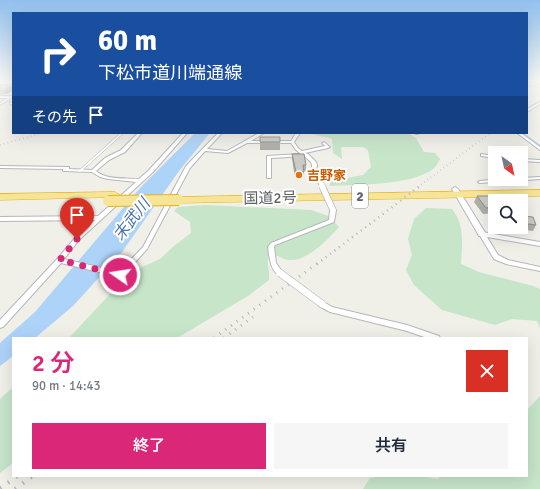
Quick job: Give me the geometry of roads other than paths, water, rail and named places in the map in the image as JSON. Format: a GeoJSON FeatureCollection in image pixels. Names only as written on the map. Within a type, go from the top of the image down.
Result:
{"type":"FeatureCollection","features":[{"type":"Feature","properties":{"kind":"highway","name":"国道2号"},"geometry":{"type":"LineString","coordinates":[[457,192],[540,187]]}},
{"type":"Feature","properties":{"kind":"highway","name":"国道2号"},"geometry":{"type":"LineString","coordinates":[[0,197],[111,198],[540,192]]}},
{"type":"Feature","properties":{"kind":"highway","name":"国道2号"},"geometry":{"type":"LineString","coordinates":[[0,203],[111,198]]}},
{"type":"Feature","properties":{"kind":"street"},"geometry":{"type":"LineString","coordinates":[[528,110],[539,104]]}},
{"type":"Feature","properties":{"kind":"street"},"geometry":{"type":"LineString","coordinates":[[93,171],[106,159],[123,150],[139,134]]}},
{"type":"Feature","properties":{"kind":"street"},"geometry":{"type":"LineString","coordinates":[[0,325],[62,261],[77,239],[160,163],[173,145],[184,134]]}},
{"type":"Feature","properties":{"kind":"street"},"geometry":{"type":"LineString","coordinates":[[62,261],[120,275],[145,248],[188,167],[219,134]]}},
{"type":"Feature","properties":{"kind":"street"},"geometry":{"type":"LineString","coordinates":[[205,150],[228,152],[260,134]]}},
{"type":"Feature","properties":{"kind":"street"},"geometry":{"type":"LineString","coordinates":[[292,142],[297,134]]}},
{"type":"Feature","properties":{"kind":"street"},"geometry":{"type":"LineString","coordinates":[[520,134],[540,149]]}},
{"type":"Feature","properties":{"kind":"street"},"geometry":{"type":"LineString","coordinates":[[246,142],[292,142]]}},
{"type":"Feature","properties":{"kind":"street"},"geometry":{"type":"LineString","coordinates":[[292,142],[294,146],[314,162],[314,172],[321,183],[333,210],[332,221],[274,244],[271,247],[273,263],[280,273],[330,309],[407,328],[433,337]]}},
{"type":"Feature","properties":{"kind":"street"},"geometry":{"type":"LineString","coordinates":[[302,152],[328,147],[324,142]]}},
{"type":"Feature","properties":{"kind":"street"},"geometry":{"type":"LineString","coordinates":[[269,177],[269,157],[306,155]]}},
{"type":"Feature","properties":{"kind":"street"},"geometry":{"type":"LineString","coordinates":[[483,155],[488,156]]}},
{"type":"Feature","properties":{"kind":"street"},"geometry":{"type":"LineString","coordinates":[[528,160],[540,161]]}},
{"type":"Feature","properties":{"kind":"street"},"geometry":{"type":"LineString","coordinates":[[0,167],[67,168],[65,170],[93,171],[96,174],[105,177],[141,181]]}},
{"type":"Feature","properties":{"kind":"street"},"geometry":{"type":"LineString","coordinates":[[528,179],[540,178]]}},
{"type":"Feature","properties":{"kind":"street"},"geometry":{"type":"LineString","coordinates":[[480,182],[488,181]]}},
{"type":"Feature","properties":{"kind":"street"},"geometry":{"type":"LineString","coordinates":[[457,192],[496,257],[506,262],[540,269]]}},
{"type":"Feature","properties":{"kind":"street"},"geometry":{"type":"LineString","coordinates":[[0,219],[99,218]]}},
{"type":"Feature","properties":{"kind":"street"},"geometry":{"type":"LineString","coordinates":[[482,234],[540,244]]}},
{"type":"Feature","properties":{"kind":"lane"},"geometry":{"type":"LineString","coordinates":[[80,171],[121,134]]}},
{"type":"Feature","properties":{"kind":"water","name":"末武川"},"geometry":{"type":"Polygon","coordinates":[[[194,134],[209,134],[179,171],[122,252],[73,306],[36,337],[12,337],[12,357],[0,366],[0,343],[35,312],[141,187],[194,134]]]}},
{"type":"Feature","properties":{"kind":"waterway"},"geometry":{"type":"LineString","coordinates":[[523,134],[540,146]]}},
{"type":"Feature","properties":{"kind":"railway"},"geometry":{"type":"LineString","coordinates":[[528,109],[535,104]]}},
{"type":"Feature","properties":{"kind":"railway"},"geometry":{"type":"LineString","coordinates":[[0,145],[38,134]]}},
{"type":"Feature","properties":{"kind":"railway"},"geometry":{"type":"LineString","coordinates":[[418,187],[489,134]]}},
{"type":"Feature","properties":{"kind":"railway"},"geometry":{"type":"LineString","coordinates":[[317,264],[420,186]]}},
{"type":"Feature","properties":{"kind":"railway"},"geometry":{"type":"LineString","coordinates":[[215,337],[318,263]]}},
{"type":"Feature","properties":{"kind":"railway"},"geometry":{"type":"LineString","coordinates":[[225,337],[253,317]]}},
{"type":"Feature","properties":{"kind":"railway"},"geometry":{"type":"LineString","coordinates":[[0,488],[16,477]]}},
{"type":"Feature","properties":{"kind":"railway"},"geometry":{"type":"LineString","coordinates":[[15,489],[32,477]]}},
{"type":"Feature","properties":{"kind":"place","name":"吉野家"},"geometry":{"type":"Point","coordinates":[299,175]}}]}
